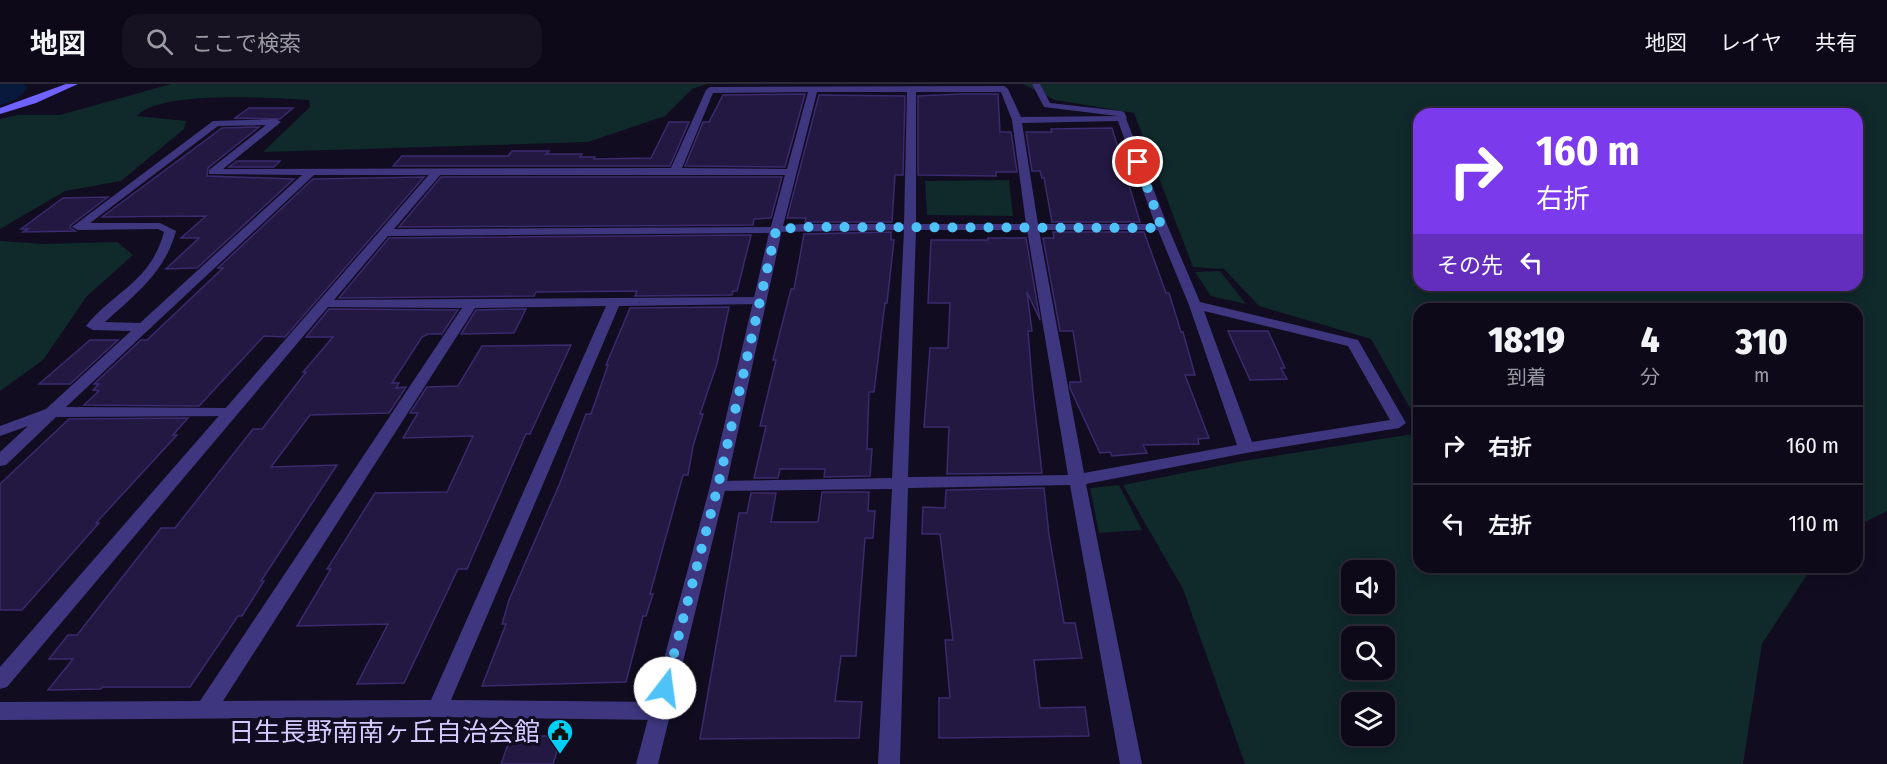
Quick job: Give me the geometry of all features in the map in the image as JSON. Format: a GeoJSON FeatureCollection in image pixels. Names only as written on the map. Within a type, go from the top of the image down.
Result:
{"type":"FeatureCollection","features":[{"type":"Feature","properties":{"kind":"main road"},"geometry":{"type":"LineString","coordinates":[[0,111],[75,84]]}},
{"type":"Feature","properties":{"kind":"street"},"geometry":{"type":"LineString","coordinates":[[1035,84],[1047,105],[1121,114],[1162,228],[1195,305],[1246,448]]}},
{"type":"Feature","properties":{"kind":"street"},"geometry":{"type":"LineString","coordinates":[[647,764],[718,486],[776,230],[813,89]]}},
{"type":"Feature","properties":{"kind":"street"},"geometry":{"type":"LineString","coordinates":[[675,171],[710,90],[1004,89],[1017,120],[1033,227],[1077,480],[1131,764]]}},
{"type":"Feature","properties":{"kind":"street"},"geometry":{"type":"LineString","coordinates":[[889,764],[910,227],[912,90]]}},
{"type":"Feature","properties":{"kind":"street"},"geometry":{"type":"LineString","coordinates":[[1017,120],[1122,118]]}},
{"type":"Feature","properties":{"kind":"street"},"geometry":{"type":"LineString","coordinates":[[143,327],[93,326],[153,271],[168,241],[170,231],[160,226],[78,226],[216,123],[276,122],[213,172],[790,172]]}},
{"type":"Feature","properties":{"kind":"street"},"geometry":{"type":"LineString","coordinates":[[0,681],[228,413],[327,303],[437,172]]}},
{"type":"Feature","properties":{"kind":"street"},"geometry":{"type":"LineString","coordinates":[[0,461],[310,173]]}},
{"type":"Feature","properties":{"kind":"street"},"geometry":{"type":"LineString","coordinates":[[387,233],[776,230],[802,227],[1162,228]]}},
{"type":"Feature","properties":{"kind":"street"},"geometry":{"type":"LineString","coordinates":[[327,303],[760,301]]}},
{"type":"Feature","properties":{"kind":"street"},"geometry":{"type":"LineString","coordinates":[[436,708],[614,303]]}},
{"type":"Feature","properties":{"kind":"street"},"geometry":{"type":"LineString","coordinates":[[207,708],[471,304]]}},
{"type":"Feature","properties":{"kind":"street"},"geometry":{"type":"LineString","coordinates":[[718,486],[1077,480],[1246,448],[1399,423],[1353,343],[1195,305]]}},
{"type":"Feature","properties":{"kind":"street"},"geometry":{"type":"LineString","coordinates":[[0,431],[53,412],[228,413]]}},
{"type":"Feature","properties":{"kind":"street"},"geometry":{"type":"LineString","coordinates":[[0,711],[436,708],[659,711]]}},
{"type":"Feature","properties":{"kind":"green space"},"geometry":{"type":"Polygon","coordinates":[[[171,84],[707,84],[692,89],[665,116],[588,142],[263,152],[310,107],[309,100],[218,98],[168,102],[149,108],[137,116],[186,121],[184,129],[121,181],[65,191],[0,229],[0,119],[18,115],[60,115],[171,84]]]}},
{"type":"Feature","properties":{"kind":"green space"},"geometry":{"type":"Polygon","coordinates":[[[1023,84],[1887,84],[1887,511],[1863,523],[1863,303],[1413,303],[1413,413],[1371,339],[1259,306],[1224,269],[1193,267],[1134,113],[1055,100],[1023,84]]]}},
{"type":"Feature","properties":{"kind":"green space"},"geometry":{"type":"Polygon","coordinates":[[[1009,180],[1013,216],[927,215],[925,181],[1009,180]]]}},
{"type":"Feature","properties":{"kind":"green space"},"geometry":{"type":"Polygon","coordinates":[[[0,241],[45,244],[117,242],[133,255],[87,296],[43,360],[0,391],[0,241]]]}},
{"type":"Feature","properties":{"kind":"green space"},"geometry":{"type":"Polygon","coordinates":[[[1220,271],[1246,304],[1211,296],[1195,272],[1220,271]]]}},
{"type":"Feature","properties":{"kind":"green space"},"geometry":{"type":"Polygon","coordinates":[[[1413,434],[1413,573],[1808,573],[1762,644],[1743,764],[1245,764],[1183,589],[1123,485],[1243,461],[1413,434]]]}},
{"type":"Feature","properties":{"kind":"green space"},"geometry":{"type":"Polygon","coordinates":[[[1119,485],[1142,530],[1099,533],[1090,488],[1119,485]]]}},
{"type":"Feature","properties":{"kind":"building"},"geometry":{"type":"Polygon","coordinates":[[[805,94],[785,167],[685,166],[703,122],[709,122],[723,95],[805,94]]]}},
{"type":"Feature","properties":{"kind":"building"},"geometry":{"type":"Polygon","coordinates":[[[998,94],[1000,132],[1011,132],[1017,172],[996,172],[996,176],[918,175],[918,96],[998,94]]]}},
{"type":"Feature","properties":{"kind":"building"},"geometry":{"type":"Polygon","coordinates":[[[819,95],[905,96],[903,175],[895,175],[892,222],[805,222],[806,218],[787,218],[819,95]]]}},
{"type":"Feature","properties":{"kind":"building"},"geometry":{"type":"Polygon","coordinates":[[[249,108],[293,108],[280,119],[235,118],[249,108]]]}},
{"type":"Feature","properties":{"kind":"building"},"geometry":{"type":"Polygon","coordinates":[[[669,122],[689,122],[670,166],[393,166],[402,156],[508,156],[512,151],[582,154],[580,157],[595,157],[594,159],[651,158],[669,122]]]}},
{"type":"Feature","properties":{"kind":"building"},"geometry":{"type":"Polygon","coordinates":[[[259,127],[208,168],[207,176],[294,179],[197,268],[166,269],[199,238],[181,238],[206,216],[102,217],[222,128],[259,127]]]}},
{"type":"Feature","properties":{"kind":"building"},"geometry":{"type":"Polygon","coordinates":[[[1112,128],[1140,222],[1052,222],[1044,178],[1040,171],[1032,171],[1026,132],[1052,132],[1051,129],[1112,128]]]}},
{"type":"Feature","properties":{"kind":"building"},"geometry":{"type":"Polygon","coordinates":[[[237,161],[280,161],[274,167],[229,167],[237,161]]]}},
{"type":"Feature","properties":{"kind":"building"},"geometry":{"type":"Polygon","coordinates":[[[424,177],[285,337],[264,336],[199,406],[84,405],[99,391],[93,390],[99,384],[94,384],[141,340],[147,340],[223,268],[218,268],[313,179],[424,177]]]}},
{"type":"Feature","properties":{"kind":"building"},"geometry":{"type":"Polygon","coordinates":[[[441,177],[782,177],[771,218],[754,219],[753,225],[399,227],[441,177]]]}},
{"type":"Feature","properties":{"kind":"building"},"geometry":{"type":"Polygon","coordinates":[[[108,197],[71,225],[70,228],[75,231],[23,232],[28,229],[21,229],[63,198],[108,197]]]}},
{"type":"Feature","properties":{"kind":"building"},"geometry":{"type":"Polygon","coordinates":[[[891,232],[891,240],[894,240],[887,303],[885,303],[874,392],[869,392],[867,449],[872,449],[870,476],[824,477],[825,469],[780,469],[778,478],[754,478],[766,426],[760,426],[776,360],[773,360],[791,289],[794,289],[804,234],[891,232]]]}},
{"type":"Feature","properties":{"kind":"building"},"geometry":{"type":"Polygon","coordinates":[[[1053,232],[1144,232],[1166,293],[1169,293],[1181,332],[1183,332],[1195,375],[1185,375],[1209,438],[1198,439],[1199,444],[1143,445],[1147,453],[1112,456],[1110,452],[1100,453],[1070,388],[1070,382],[1081,382],[1073,331],[1060,331],[1043,238],[1054,238],[1053,232]]]}},
{"type":"Feature","properties":{"kind":"building"},"geometry":{"type":"Polygon","coordinates":[[[751,235],[737,291],[733,291],[732,295],[635,296],[637,291],[536,292],[534,296],[339,298],[389,238],[751,235]]]}},
{"type":"Feature","properties":{"kind":"building"},"geometry":{"type":"Polygon","coordinates":[[[988,238],[1026,238],[1040,320],[1027,292],[1032,331],[1028,331],[1033,393],[1042,473],[947,474],[949,427],[924,427],[930,348],[948,348],[950,303],[928,303],[931,240],[988,240],[988,238]]]}},
{"type":"Feature","properties":{"kind":"building"},"geometry":{"type":"Polygon","coordinates":[[[729,307],[717,364],[700,414],[703,414],[693,446],[688,475],[683,475],[650,594],[653,594],[646,616],[643,616],[626,682],[482,686],[506,624],[502,624],[509,600],[560,483],[586,414],[591,414],[608,365],[606,365],[630,308],[729,307]]]}},
{"type":"Feature","properties":{"kind":"building"},"geometry":{"type":"Polygon","coordinates":[[[329,309],[458,310],[442,334],[428,334],[422,337],[392,383],[399,383],[396,388],[406,387],[389,413],[310,415],[271,467],[337,465],[261,581],[264,581],[242,616],[238,616],[190,687],[103,687],[101,689],[48,690],[73,659],[49,659],[68,635],[77,635],[161,528],[175,528],[253,429],[262,429],[306,372],[303,372],[333,337],[306,337],[329,309]]]}},
{"type":"Feature","properties":{"kind":"building"},"geometry":{"type":"Polygon","coordinates":[[[526,309],[514,333],[461,334],[476,310],[526,309]]]}},
{"type":"Feature","properties":{"kind":"building"},"geometry":{"type":"Polygon","coordinates":[[[1228,331],[1268,331],[1285,368],[1281,368],[1287,379],[1250,380],[1228,331]]]}},
{"type":"Feature","properties":{"kind":"building"},"geometry":{"type":"Polygon","coordinates":[[[90,340],[118,340],[70,384],[39,384],[90,340]]]}},
{"type":"Feature","properties":{"kind":"building"},"geometry":{"type":"Polygon","coordinates":[[[571,345],[530,434],[526,434],[467,569],[458,569],[404,683],[357,684],[388,624],[297,626],[331,569],[327,569],[375,493],[447,492],[473,436],[403,438],[418,413],[410,413],[427,387],[458,386],[482,346],[571,345]]]}},
{"type":"Feature","properties":{"kind":"building"},"geometry":{"type":"Polygon","coordinates":[[[188,418],[173,435],[177,435],[96,523],[99,523],[22,610],[0,610],[0,484],[69,419],[188,418]]]}},
{"type":"Feature","properties":{"kind":"building"},"geometry":{"type":"Polygon","coordinates":[[[1044,488],[1049,535],[1064,623],[1075,623],[1082,658],[1034,660],[1040,708],[1085,707],[1089,736],[939,738],[939,698],[950,698],[945,640],[953,640],[940,534],[922,534],[923,507],[945,508],[946,490],[1044,488]]]}},
{"type":"Feature","properties":{"kind":"building"},"geometry":{"type":"Polygon","coordinates":[[[822,492],[869,492],[868,511],[875,511],[873,538],[865,538],[856,656],[841,656],[835,701],[862,702],[859,738],[700,739],[739,513],[747,513],[751,493],[776,493],[771,522],[818,522],[822,492]]]}},
{"type":"Feature","properties":{"kind":"building"},"geometry":{"type":"Polygon","coordinates":[[[511,736],[562,736],[553,764],[501,764],[511,736]]]}},
{"type":"Feature","properties":{"kind":"waterway"},"geometry":{"type":"LineString","coordinates":[[0,95],[11,88],[3,84]]}},
{"type":"Feature","properties":{"kind":"place","name":"日生長野南南ヶ丘自治会館"},"geometry":{"type":"Point","coordinates":[560,755]}},
{"type":"Feature","properties":{"kind":"route"},"geometry":{"type":"LineString","coordinates":[[665,688],[718,486],[776,230],[802,227],[1162,228],[1138,162]]}}]}
